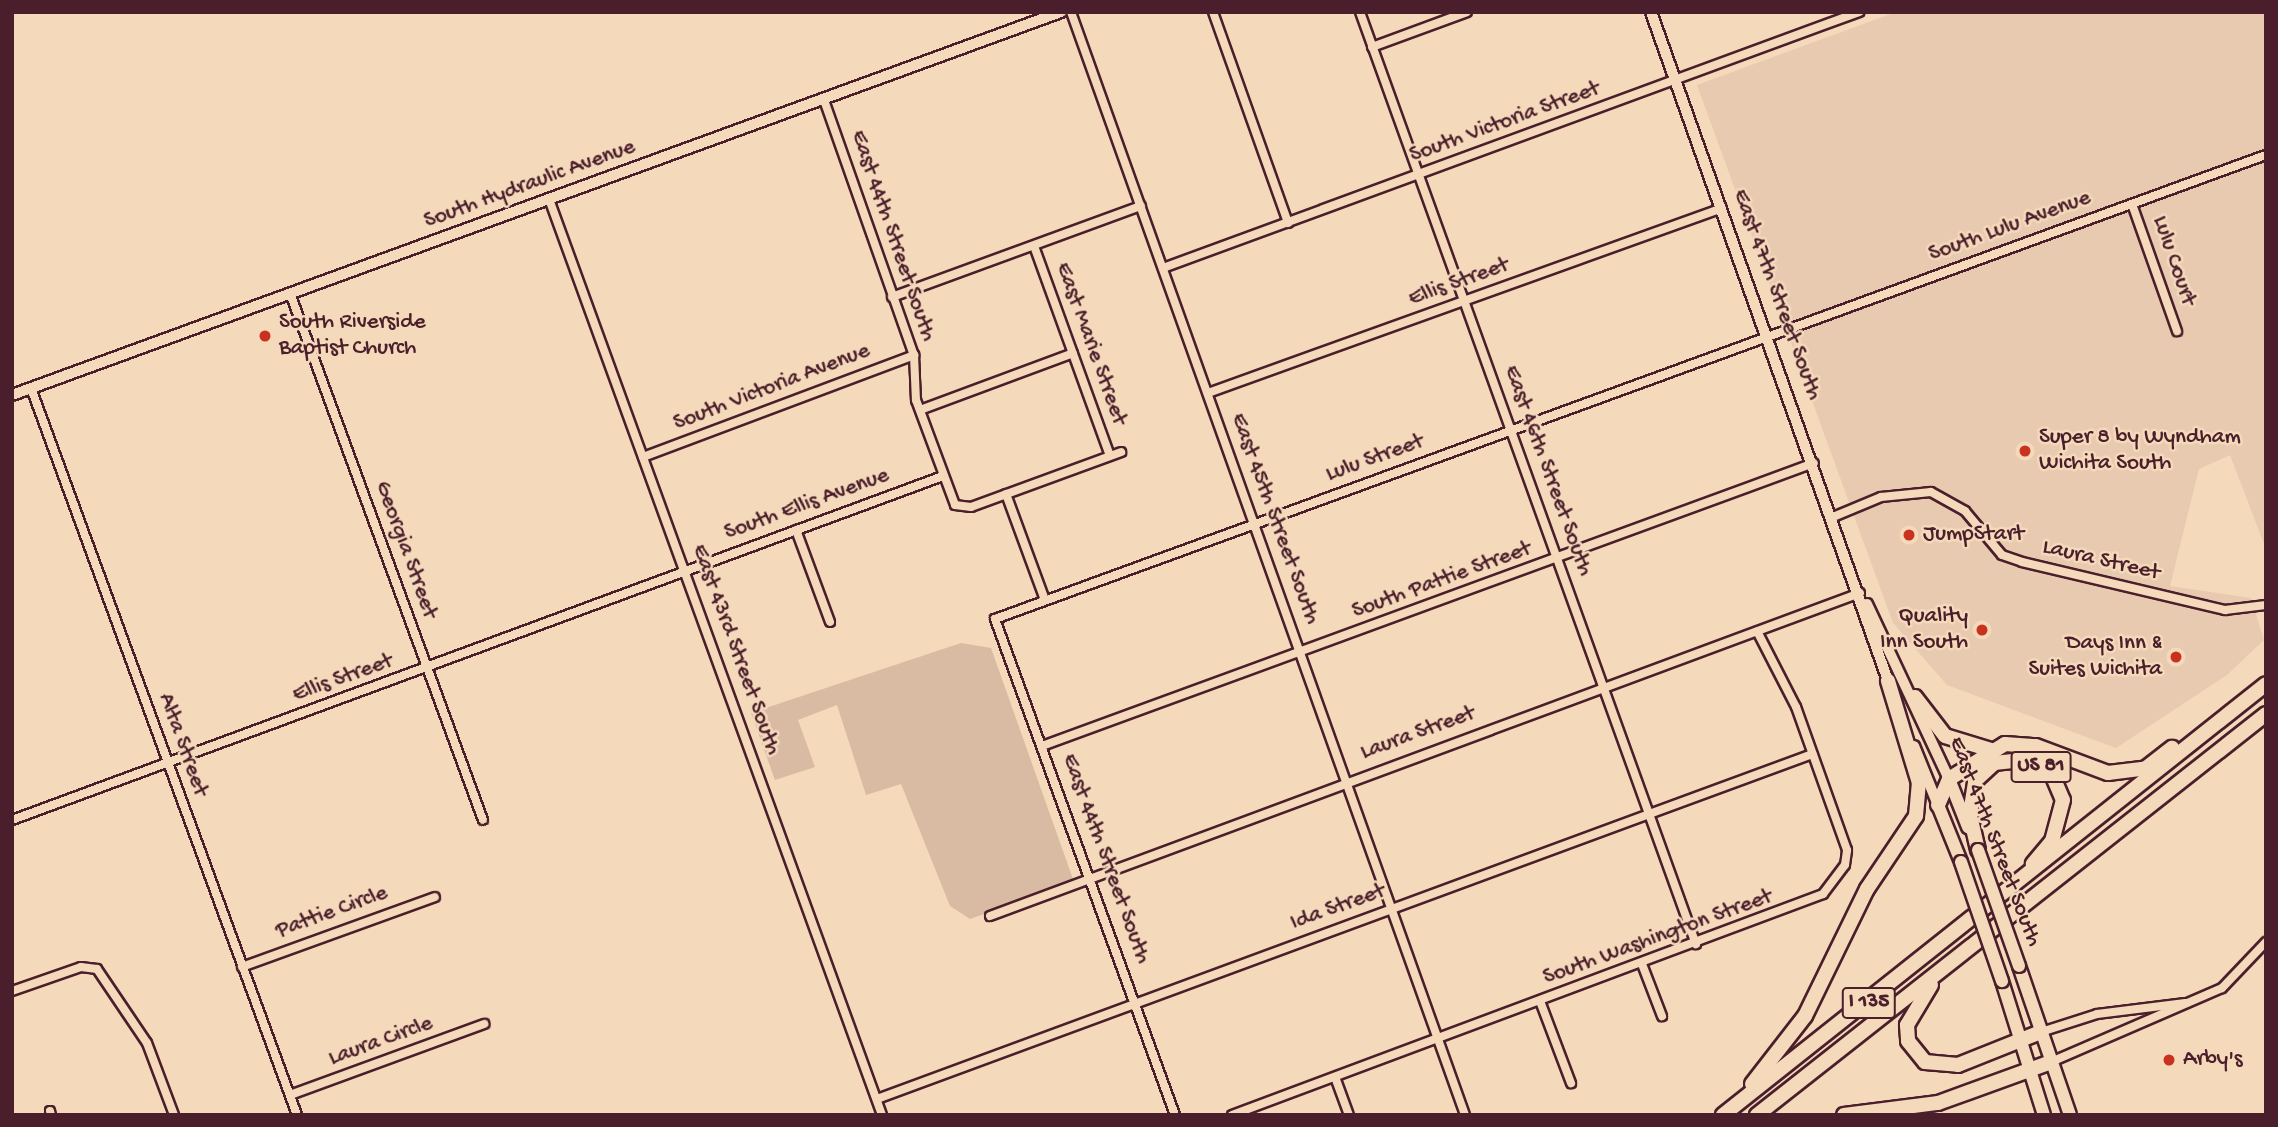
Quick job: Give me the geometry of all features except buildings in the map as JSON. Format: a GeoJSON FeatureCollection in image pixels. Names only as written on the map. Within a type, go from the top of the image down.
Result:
{"type":"FeatureCollection","features":[{"type":"Feature","properties":{"kind":"highway"},"geometry":{"type":"LineString","coordinates":[[1721,1115],[1764,1073],[1805,1016],[1867,889],[1916,816],[1919,783],[1888,681]]}},
{"type":"Feature","properties":{"kind":"highway"},"geometry":{"type":"LineString","coordinates":[[1915,697],[1945,736],[1991,750],[2036,746],[2094,769],[2126,773],[2146,768],[2260,688]]}},
{"type":"Feature","properties":{"kind":"highway","name":"I 135"},"geometry":{"type":"LineString","coordinates":[[1721,1115],[2013,889],[2260,688]]}},
{"type":"Feature","properties":{"kind":"highway","name":"I 135"},"geometry":{"type":"LineString","coordinates":[[1757,1115],[2266,714]]}},
{"type":"Feature","properties":{"kind":"highway"},"geometry":{"type":"LineString","coordinates":[[1938,805],[1949,779],[1991,750]]}},
{"type":"Feature","properties":{"kind":"highway","name":"US 81"},"geometry":{"type":"LineString","coordinates":[[1978,850],[1970,804],[1983,770],[1994,762],[2025,760],[2051,772],[2063,800],[2062,818],[2052,841],[2013,889]]}},
{"type":"Feature","properties":{"kind":"highway"},"geometry":{"type":"LineString","coordinates":[[1945,967],[1911,1010],[1907,1025],[1915,1055],[1939,1068],[2041,1032]]}},
{"type":"Feature","properties":{"kind":"highway"},"geometry":{"type":"LineString","coordinates":[[1844,1115],[1938,1103],[2052,1062]]}},
{"type":"Feature","properties":{"kind":"main road","name":"East 47th Street South"},"geometry":{"type":"LineString","coordinates":[[1651,12],[1814,463],[1888,681],[1961,862],[2044,1115]]}},
{"type":"Feature","properties":{"kind":"main road","name":"East 47th Street South"},"geometry":{"type":"LineString","coordinates":[[1860,593],[1915,697],[1978,850],[2070,1115]]}},
{"type":"Feature","properties":{"kind":"street","name":"South Hydraulic Avenue"},"geometry":{"type":"LineString","coordinates":[[12,395],[1061,12]]}},
{"type":"Feature","properties":{"kind":"street","name":"East 45th Street South"},"geometry":{"type":"LineString","coordinates":[[1071,12],[1465,1115]]}},
{"type":"Feature","properties":{"kind":"street"},"geometry":{"type":"LineString","coordinates":[[1213,12],[1288,223]]}},
{"type":"Feature","properties":{"kind":"street","name":"East 46th Street South"},"geometry":{"type":"LineString","coordinates":[[1360,12],[1696,944]]}},
{"type":"Feature","properties":{"kind":"street"},"geometry":{"type":"LineString","coordinates":[[1373,47],[1467,12]]}},
{"type":"Feature","properties":{"kind":"street","name":"South Victoria Street"},"geometry":{"type":"LineString","coordinates":[[1163,268],[1859,12]]}},
{"type":"Feature","properties":{"kind":"street","name":"East 44th Street South"},"geometry":{"type":"LineString","coordinates":[[824,100],[891,297],[914,355],[920,410],[955,505],[971,507],[1006,495]]}},
{"type":"Feature","properties":{"kind":"street","name":"South Lulu Avenue"},"geometry":{"type":"LineString","coordinates":[[1768,336],[2266,155]]}},
{"type":"Feature","properties":{"kind":"street","name":"East 43rd Street South"},"geometry":{"type":"LineString","coordinates":[[549,199],[882,1115]]}},
{"type":"Feature","properties":{"kind":"street","name":"Lulu Court"},"geometry":{"type":"LineString","coordinates":[[2132,204],[2177,331]]}},
{"type":"Feature","properties":{"kind":"street"},"geometry":{"type":"LineString","coordinates":[[891,297],[1141,206]]}},
{"type":"Feature","properties":{"kind":"street","name":"Ellis Street"},"geometry":{"type":"LineString","coordinates":[[1208,393],[1722,208]]}},
{"type":"Feature","properties":{"kind":"street","name":"East Marie Street"},"geometry":{"type":"LineString","coordinates":[[1034,246],[1110,456]]}},
{"type":"Feature","properties":{"kind":"street","name":"Georgia Street"},"geometry":{"type":"LineString","coordinates":[[290,293],[483,820]]}},
{"type":"Feature","properties":{"kind":"street","name":"Lulu Street"},"geometry":{"type":"LineString","coordinates":[[995,619],[1768,336]]}},
{"type":"Feature","properties":{"kind":"street"},"geometry":{"type":"LineString","coordinates":[[920,410],[1073,353]]}},
{"type":"Feature","properties":{"kind":"street","name":"South Victoria Avenue"},"geometry":{"type":"LineString","coordinates":[[643,457],[914,355]]}},
{"type":"Feature","properties":{"kind":"street","name":"Alta Street"},"geometry":{"type":"LineString","coordinates":[[31,388],[297,1115]]}},
{"type":"Feature","properties":{"kind":"street"},"geometry":{"type":"LineString","coordinates":[[1045,600],[1006,495],[1121,452]]}},
{"type":"Feature","properties":{"kind":"street","name":"South Pattie Street"},"geometry":{"type":"LineString","coordinates":[[1042,746],[1814,463]]}},
{"type":"Feature","properties":{"kind":"street","name":"South Ellis Avenue"},"geometry":{"type":"LineString","coordinates":[[686,574],[943,476]]}},
{"type":"Feature","properties":{"kind":"street","name":"Laura Street"},"geometry":{"type":"LineString","coordinates":[[1833,517],[1881,497],[1931,492],[1965,511],[2002,555],[2022,562],[2225,610],[2266,605]]}},
{"type":"Feature","properties":{"kind":"street"},"geometry":{"type":"LineString","coordinates":[[796,530],[830,622]]}},
{"type":"Feature","properties":{"kind":"street","name":"Ellis Street"},"geometry":{"type":"LineString","coordinates":[[12,820],[686,574]]}},
{"type":"Feature","properties":{"kind":"street","name":"Laura Street"},"geometry":{"type":"LineString","coordinates":[[990,916],[1347,781],[1860,593]]}},
{"type":"Feature","properties":{"kind":"street","name":"East 44th Street South"},"geometry":{"type":"LineString","coordinates":[[995,619],[1138,1004],[1175,1115]]}},
{"type":"Feature","properties":{"kind":"street","name":"South Washington Street"},"geometry":{"type":"LineString","coordinates":[[1233,1115],[1818,898],[1845,865],[1847,850],[1812,754],[1757,631]]}},
{"type":"Feature","properties":{"kind":"street","name":"Ida Street"},"geometry":{"type":"LineString","coordinates":[[877,1099],[1812,754]]}},
{"type":"Feature","properties":{"kind":"street","name":"Pattie Circle"},"geometry":{"type":"LineString","coordinates":[[242,967],[435,897]]}},
{"type":"Feature","properties":{"kind":"street"},"geometry":{"type":"LineString","coordinates":[[2041,1032],[2097,1014],[2185,1003],[2222,988],[2266,942]]}},
{"type":"Feature","properties":{"kind":"street"},"geometry":{"type":"LineString","coordinates":[[1642,964],[1662,1016]]}},
{"type":"Feature","properties":{"kind":"street"},"geometry":{"type":"LineString","coordinates":[[12,991],[90,966],[147,1043],[174,1115]]}},
{"type":"Feature","properties":{"kind":"street"},"geometry":{"type":"LineString","coordinates":[[1540,1002],[1571,1083]]}},
{"type":"Feature","properties":{"kind":"street"},"geometry":{"type":"LineString","coordinates":[[2052,1062],[2168,1016],[2185,1003]]}},
{"type":"Feature","properties":{"kind":"street","name":"Laura Circle"},"geometry":{"type":"LineString","coordinates":[[290,1095],[484,1024]]}},
{"type":"Feature","properties":{"kind":"street"},"geometry":{"type":"LineString","coordinates":[[1335,1077],[1349,1115]]}},
{"type":"Feature","properties":{"kind":"shaded area"},"geometry":{"type":"Polygon","coordinates":[[[1896,12],[2266,12],[2266,549],[2230,455],[2199,469],[2170,586],[2251,598],[2264,640],[2227,675],[2116,748],[1947,685],[1893,623],[1697,85],[1896,12]]]}},
{"type":"Feature","properties":{"kind":"shaded area"},"geometry":{"type":"Polygon","coordinates":[[[961,643],[991,648],[1074,882],[970,919],[950,906],[901,784],[866,795],[837,705],[798,720],[815,767],[775,780],[751,713],[961,643]]]}},
{"type":"Feature","properties":{"kind":"place","name":"South Riverside Baptist Church"},"geometry":{"type":"Point","coordinates":[265,336]}},
{"type":"Feature","properties":{"kind":"place","name":"Super 8 by Wyndham Wichita South"},"geometry":{"type":"Point","coordinates":[2025,451]}},
{"type":"Feature","properties":{"kind":"place","name":"JumpStart"},"geometry":{"type":"Point","coordinates":[1909,535]}},
{"type":"Feature","properties":{"kind":"place","name":"Quality Inn South"},"geometry":{"type":"Point","coordinates":[1982,630]}},
{"type":"Feature","properties":{"kind":"place","name":"Days Inn & Suites Wichita"},"geometry":{"type":"Point","coordinates":[2176,657]}},
{"type":"Feature","properties":{"kind":"place","name":"Arby's"},"geometry":{"type":"Point","coordinates":[2169,1060]}}]}
